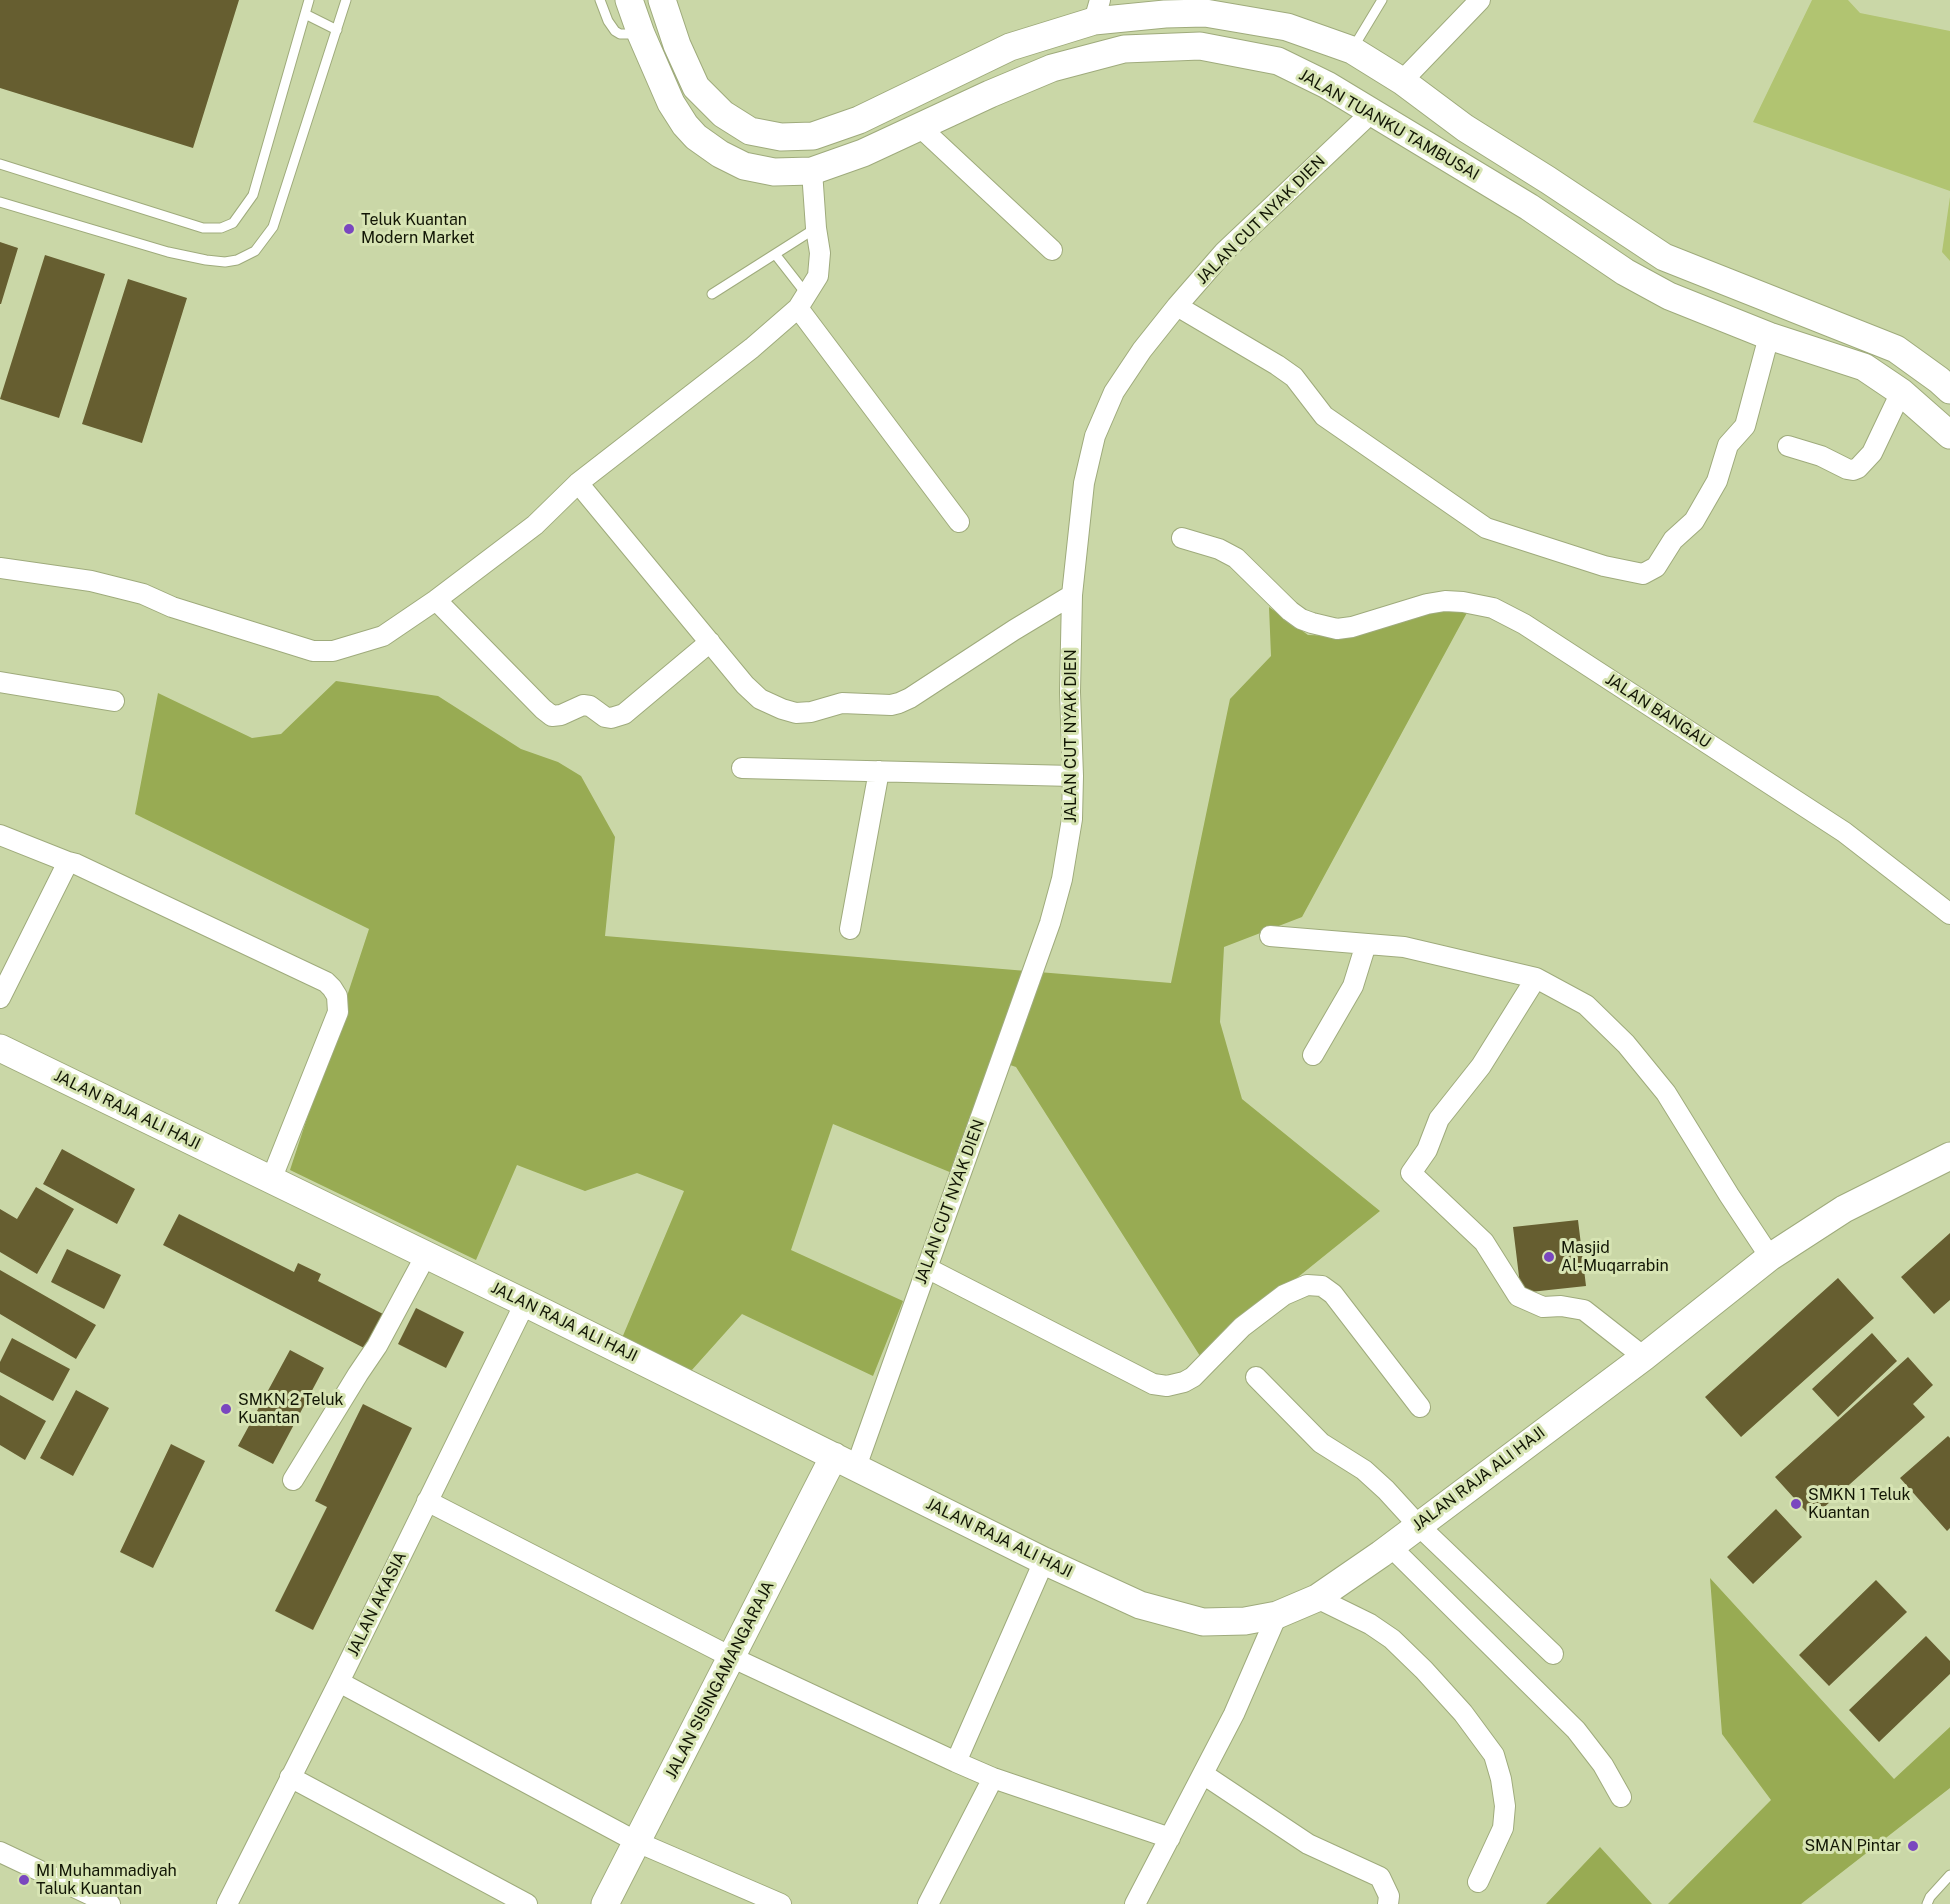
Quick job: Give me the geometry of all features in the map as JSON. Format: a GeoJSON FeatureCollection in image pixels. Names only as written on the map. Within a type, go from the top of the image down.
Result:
{"type":"FeatureCollection","features":[{"type":"Feature","properties":{"kind":"main road","name":"JALAN TUANKU TAMBUSAI"},"geometry":{"type":"LineString","coordinates":[[629,0],[640,34],[671,103],[696,137],[720,154],[744,166],[774,171],[812,171],[863,153],[1052,68],[1124,50],[1200,46],[1278,62],[1327,85],[1529,207],[1625,272],[1669,296],[1769,336],[1864,367],[1901,392],[1950,435]]}},
{"type":"Feature","properties":{"kind":"main road","name":"JALAN TUANKU TAMBUSAI"},"geometry":{"type":"LineString","coordinates":[[662,0],[677,45],[696,87],[723,114],[750,131],[781,136],[813,136],[860,120],[1010,47],[1097,11],[1205,13],[1287,27],[1352,50],[1402,81],[1465,128],[1664,257],[1896,349],[1950,390]]}},
{"type":"Feature","properties":{"kind":"main road"},"geometry":{"type":"LineString","coordinates":[[1200,46],[1205,13]]}},
{"type":"Feature","properties":{"kind":"main road"},"geometry":{"type":"LineString","coordinates":[[1529,207],[1548,180]]}},
{"type":"Feature","properties":{"kind":"main road","name":"JALAN RAJA ALI HAJI"},"geometry":{"type":"LineString","coordinates":[[0,1048],[525,1303],[1044,1561],[1140,1605],[1203,1622],[1245,1622],[1277,1615],[1317,1598],[1644,1357],[1770,1257],[1844,1209],[1950,1156]]}},
{"type":"Feature","properties":{"kind":"main road","name":"JALAN SISINGAMANGARAJA"},"geometry":{"type":"LineString","coordinates":[[605,1904],[732,1657],[845,1461]]}},
{"type":"Feature","properties":{"kind":"street"},"geometry":{"type":"LineString","coordinates":[[1402,81],[1480,0]]}},
{"type":"Feature","properties":{"kind":"street","name":"JALAN CUT NYAK DIEN"},"geometry":{"type":"LineString","coordinates":[[845,1461],[927,1268],[1050,923],[1062,879],[1072,819],[1070,692],[1072,595],[1084,483],[1095,436],[1114,392],[1142,350],[1177,306],[1224,252],[1372,112]]}},
{"type":"Feature","properties":{"kind":"street"},"geometry":{"type":"LineString","coordinates":[[920,127],[1052,250]]}},
{"type":"Feature","properties":{"kind":"street"},"geometry":{"type":"LineString","coordinates":[[0,568],[91,581],[143,594],[172,607],[313,651],[333,651],[383,636],[436,600],[535,525],[578,483],[752,348],[803,302],[818,276],[820,253],[812,171]]}},
{"type":"Feature","properties":{"kind":"street"},"geometry":{"type":"LineString","coordinates":[[803,302],[959,522]]}},
{"type":"Feature","properties":{"kind":"street"},"geometry":{"type":"LineString","coordinates":[[1177,306],[1294,377],[1324,416],[1486,528],[1604,566],[1643,574],[1656,567],[1673,540],[1694,521],[1717,481],[1728,445],[1745,426],[1769,336]]}},
{"type":"Feature","properties":{"kind":"street"},"geometry":{"type":"LineString","coordinates":[[1788,446],[1821,456],[1847,469],[1858,468],[1872,453],[1901,392]]}},
{"type":"Feature","properties":{"kind":"street"},"geometry":{"type":"LineString","coordinates":[[578,483],[745,685],[760,699],[796,713],[811,712],[842,703],[891,705],[910,698],[1072,595]]}},
{"type":"Feature","properties":{"kind":"street","name":"JALAN BANGAU"},"geometry":{"type":"LineString","coordinates":[[1182,538],[1219,549],[1236,558],[1301,619],[1337,629],[1352,627],[1427,604],[1445,601],[1493,608],[1534,631],[1844,832],[1950,914]]}},
{"type":"Feature","properties":{"kind":"street"},"geometry":{"type":"LineString","coordinates":[[436,600],[552,716],[561,715],[583,705],[590,706],[605,717],[611,718],[624,714],[710,642]]}},
{"type":"Feature","properties":{"kind":"street"},"geometry":{"type":"LineString","coordinates":[[0,682],[114,701]]}},
{"type":"Feature","properties":{"kind":"street"},"geometry":{"type":"LineString","coordinates":[[742,768],[1073,776]]}},
{"type":"Feature","properties":{"kind":"street"},"geometry":{"type":"LineString","coordinates":[[850,929],[879,771]]}},
{"type":"Feature","properties":{"kind":"street"},"geometry":{"type":"LineString","coordinates":[[0,835],[76,864],[319,978],[332,988],[337,996],[338,1012],[271,1180]]}},
{"type":"Feature","properties":{"kind":"street"},"geometry":{"type":"LineString","coordinates":[[0,998],[68,862]]}},
{"type":"Feature","properties":{"kind":"street"},"geometry":{"type":"LineString","coordinates":[[1270,936],[1404,946],[1536,978],[1586,1005],[1626,1044],[1666,1093],[1770,1257]]}},
{"type":"Feature","properties":{"kind":"street"},"geometry":{"type":"LineString","coordinates":[[1313,1055],[1353,986],[1365,944]]}},
{"type":"Feature","properties":{"kind":"street"},"geometry":{"type":"LineString","coordinates":[[1536,978],[1481,1066],[1439,1119],[1427,1150],[1411,1173],[1484,1242],[1518,1296],[1543,1307],[1561,1306],[1584,1310],[1644,1357]]}},
{"type":"Feature","properties":{"kind":"street"},"geometry":{"type":"LineString","coordinates":[[293,1480],[377,1346],[426,1255]]}},
{"type":"Feature","properties":{"kind":"street"},"geometry":{"type":"LineString","coordinates":[[927,1268],[1154,1384],[1167,1386],[1193,1377],[1242,1327],[1284,1295],[1307,1285],[1322,1286],[1333,1294],[1420,1407]]}},
{"type":"Feature","properties":{"kind":"street","name":"JALAN AKASIA"},"geometry":{"type":"LineString","coordinates":[[226,1904],[339,1682],[525,1303]]}},
{"type":"Feature","properties":{"kind":"street"},"geometry":{"type":"LineString","coordinates":[[1256,1377],[1321,1443],[1364,1470],[1386,1490],[1418,1525],[1553,1654]]}},
{"type":"Feature","properties":{"kind":"street"},"geometry":{"type":"LineString","coordinates":[[427,1501],[732,1657],[993,1778],[1170,1838]]}},
{"type":"Feature","properties":{"kind":"street"},"geometry":{"type":"LineString","coordinates":[[1390,1546],[1576,1730],[1603,1765],[1621,1797]]}},
{"type":"Feature","properties":{"kind":"street"},"geometry":{"type":"LineString","coordinates":[[956,1761],[1044,1561]]}},
{"type":"Feature","properties":{"kind":"street"},"geometry":{"type":"LineString","coordinates":[[1317,1598],[1370,1624],[1392,1639],[1424,1670],[1462,1713],[1494,1755],[1506,1806],[1503,1828],[1478,1882]]}},
{"type":"Feature","properties":{"kind":"street"},"geometry":{"type":"LineString","coordinates":[[1135,1904],[1234,1714],[1277,1615]]}},
{"type":"Feature","properties":{"kind":"street"},"geometry":{"type":"LineString","coordinates":[[339,1682],[637,1842],[781,1904]]}},
{"type":"Feature","properties":{"kind":"street"},"geometry":{"type":"LineString","coordinates":[[1203,1774],[1308,1844],[1380,1877],[1389,1896],[1388,1904]]}},
{"type":"Feature","properties":{"kind":"street"},"geometry":{"type":"LineString","coordinates":[[291,1777],[527,1904]]}},
{"type":"Feature","properties":{"kind":"street"},"geometry":{"type":"LineString","coordinates":[[928,1904],[993,1778]]}},
{"type":"Feature","properties":{"kind":"street"},"geometry":{"type":"LineString","coordinates":[[0,1852],[110,1904]]}},
{"type":"Feature","properties":{"kind":"lane"},"geometry":{"type":"LineString","coordinates":[[0,164],[203,228],[226,227],[238,218],[253,195],[309,0]]}},
{"type":"Feature","properties":{"kind":"lane"},"geometry":{"type":"LineString","coordinates":[[0,202],[168,252],[206,260],[231,261],[255,251],[273,227],[346,0]]}},
{"type":"Feature","properties":{"kind":"lane"},"geometry":{"type":"LineString","coordinates":[[600,0],[608,21],[615,31],[620,34],[640,34]]}},
{"type":"Feature","properties":{"kind":"lane"},"geometry":{"type":"LineString","coordinates":[[1352,50],[1382,0]]}},
{"type":"Feature","properties":{"kind":"lane"},"geometry":{"type":"LineString","coordinates":[[305,14],[337,30]]}},
{"type":"Feature","properties":{"kind":"lane"},"geometry":{"type":"LineString","coordinates":[[712,294],[816,228]]}},
{"type":"Feature","properties":{"kind":"lane"},"geometry":{"type":"LineString","coordinates":[[775,254],[803,302]]}},
{"type":"Feature","properties":{"kind":"lane"},"geometry":{"type":"LineString","coordinates":[[1927,1904],[1930,1897],[1950,1875]]}},
{"type":"Feature","properties":{"kind":"green space"},"geometry":{"type":"Polygon","coordinates":[[[1812,0],[1848,0],[1860,13],[1950,31],[1950,191],[1753,122],[1812,0]]]}},
{"type":"Feature","properties":{"kind":"green space"},"geometry":{"type":"Polygon","coordinates":[[[1950,197],[1950,261],[1942,252],[1950,197]]]}},
{"type":"Feature","properties":{"kind":"green space"},"geometry":{"type":"Polygon","coordinates":[[[1269,607],[1308,635],[1339,636],[1437,607],[1469,609],[1302,917],[1224,947],[1220,1022],[1242,1099],[1380,1211],[1200,1356],[1016,1067],[995,1060],[952,1173],[833,1124],[791,1250],[903,1301],[873,1376],[742,1314],[691,1371],[622,1338],[684,1191],[637,1173],[585,1191],[517,1165],[476,1260],[290,1170],[369,929],[135,814],[158,693],[252,738],[281,734],[336,681],[438,696],[521,749],[558,762],[581,776],[615,837],[605,936],[1171,983],[1230,699],[1271,656],[1269,607]]]}},
{"type":"Feature","properties":{"kind":"green space"},"geometry":{"type":"Polygon","coordinates":[[[1710,1578],[1894,1779],[1950,1727],[1950,1788],[1801,1904],[1668,1904],[1771,1800],[1722,1734],[1710,1578]]]}},
{"type":"Feature","properties":{"kind":"green space"},"geometry":{"type":"Polygon","coordinates":[[[1600,1847],[1652,1904],[1546,1904],[1600,1847]]]}},
{"type":"Feature","properties":{"kind":"building"},"geometry":{"type":"Polygon","coordinates":[[[0,0],[239,0],[193,148],[0,88],[0,0]]]}},
{"type":"Feature","properties":{"kind":"building"},"geometry":{"type":"Polygon","coordinates":[[[0,242],[18,248],[1,304],[0,304],[0,242]]]}},
{"type":"Feature","properties":{"kind":"building"},"geometry":{"type":"Polygon","coordinates":[[[45,255],[105,274],[59,418],[0,399],[45,255]]]}},
{"type":"Feature","properties":{"kind":"building"},"geometry":{"type":"Polygon","coordinates":[[[128,279],[187,298],[142,443],[82,424],[128,279]]]}},
{"type":"Feature","properties":{"kind":"building"},"geometry":{"type":"Polygon","coordinates":[[[62,1149],[135,1189],[117,1224],[43,1184],[62,1149]]]}},
{"type":"Feature","properties":{"kind":"building"},"geometry":{"type":"Polygon","coordinates":[[[36,1187],[74,1209],[37,1274],[0,1252],[0,1209],[17,1219],[36,1187]]]}},
{"type":"Feature","properties":{"kind":"building"},"geometry":{"type":"Polygon","coordinates":[[[179,1214],[294,1272],[298,1263],[321,1274],[318,1281],[385,1315],[368,1350],[163,1245],[179,1214]]]}},
{"type":"Feature","properties":{"kind":"building","name":"Masjid Al-Muqarrabin"},"geometry":{"type":"Polygon","coordinates":[[[1578,1220],[1586,1286],[1521,1293],[1513,1227],[1578,1220]]]}},
{"type":"Feature","properties":{"kind":"building"},"geometry":{"type":"Polygon","coordinates":[[[1950,1233],[1950,1300],[1934,1314],[1901,1277],[1950,1233]]]}},
{"type":"Feature","properties":{"kind":"building"},"geometry":{"type":"Polygon","coordinates":[[[67,1249],[121,1275],[104,1309],[51,1282],[67,1249]]]}},
{"type":"Feature","properties":{"kind":"building"},"geometry":{"type":"Polygon","coordinates":[[[0,1270],[96,1325],[76,1359],[0,1314],[0,1270]]]}},
{"type":"Feature","properties":{"kind":"building"},"geometry":{"type":"Polygon","coordinates":[[[1838,1278],[1874,1318],[1741,1437],[1705,1397],[1838,1278]]]}},
{"type":"Feature","properties":{"kind":"building"},"geometry":{"type":"Polygon","coordinates":[[[416,1308],[464,1332],[446,1368],[398,1344],[416,1308]]]}},
{"type":"Feature","properties":{"kind":"building"},"geometry":{"type":"Polygon","coordinates":[[[1872,1333],[1897,1361],[1838,1417],[1812,1389],[1872,1333]]]}},
{"type":"Feature","properties":{"kind":"building"},"geometry":{"type":"Polygon","coordinates":[[[12,1338],[70,1369],[53,1401],[0,1372],[0,1362],[12,1338]]]}},
{"type":"Feature","properties":{"kind":"building"},"geometry":{"type":"Polygon","coordinates":[[[290,1350],[324,1368],[273,1464],[238,1446],[290,1350]]]}},
{"type":"Feature","properties":{"kind":"building"},"geometry":{"type":"Polygon","coordinates":[[[1908,1357],[1933,1385],[1913,1404],[1925,1417],[1812,1518],[1775,1477],[1908,1357]]]}},
{"type":"Feature","properties":{"kind":"building"},"geometry":{"type":"Polygon","coordinates":[[[76,1390],[109,1408],[73,1476],[40,1458],[76,1390]]]}},
{"type":"Feature","properties":{"kind":"building"},"geometry":{"type":"Polygon","coordinates":[[[0,1395],[46,1421],[25,1460],[0,1445],[0,1395]]]}},
{"type":"Feature","properties":{"kind":"building"},"geometry":{"type":"Polygon","coordinates":[[[363,1404],[412,1428],[313,1630],[275,1611],[327,1507],[315,1501],[363,1404]]]}},
{"type":"Feature","properties":{"kind":"building"},"geometry":{"type":"Polygon","coordinates":[[[1948,1436],[1950,1438],[1950,1528],[1947,1531],[1900,1478],[1948,1436]]]}},
{"type":"Feature","properties":{"kind":"building"},"geometry":{"type":"Polygon","coordinates":[[[171,1444],[205,1461],[153,1568],[120,1552],[171,1444]]]}},
{"type":"Feature","properties":{"kind":"building"},"geometry":{"type":"Polygon","coordinates":[[[1776,1509],[1802,1537],[1753,1584],[1727,1557],[1776,1509]]]}},
{"type":"Feature","properties":{"kind":"building"},"geometry":{"type":"Polygon","coordinates":[[[1876,1580],[1907,1612],[1829,1686],[1799,1655],[1876,1580]]]}},
{"type":"Feature","properties":{"kind":"building"},"geometry":{"type":"Polygon","coordinates":[[[1926,1636],[1950,1661],[1950,1674],[1879,1742],[1849,1710],[1926,1636]]]}},
{"type":"Feature","properties":{"kind":"place","name":"Teluk Kuantan Modern Market"},"geometry":{"type":"Point","coordinates":[349,229]}},
{"type":"Feature","properties":{"kind":"place","name":"Masjid Al-Muqarrabin"},"geometry":{"type":"Point","coordinates":[1549,1257]}},
{"type":"Feature","properties":{"kind":"place","name":"SMKN 2 Teluk Kuantan"},"geometry":{"type":"Point","coordinates":[226,1409]}},
{"type":"Feature","properties":{"kind":"place","name":"SMKN 1 Teluk Kuantan"},"geometry":{"type":"Point","coordinates":[1796,1504]}},
{"type":"Feature","properties":{"kind":"place","name":"SMAN Pintar"},"geometry":{"type":"Point","coordinates":[1913,1846]}},
{"type":"Feature","properties":{"kind":"place","name":"MI Muhammadiyah Taluk Kuantan"},"geometry":{"type":"Point","coordinates":[24,1880]}}]}
